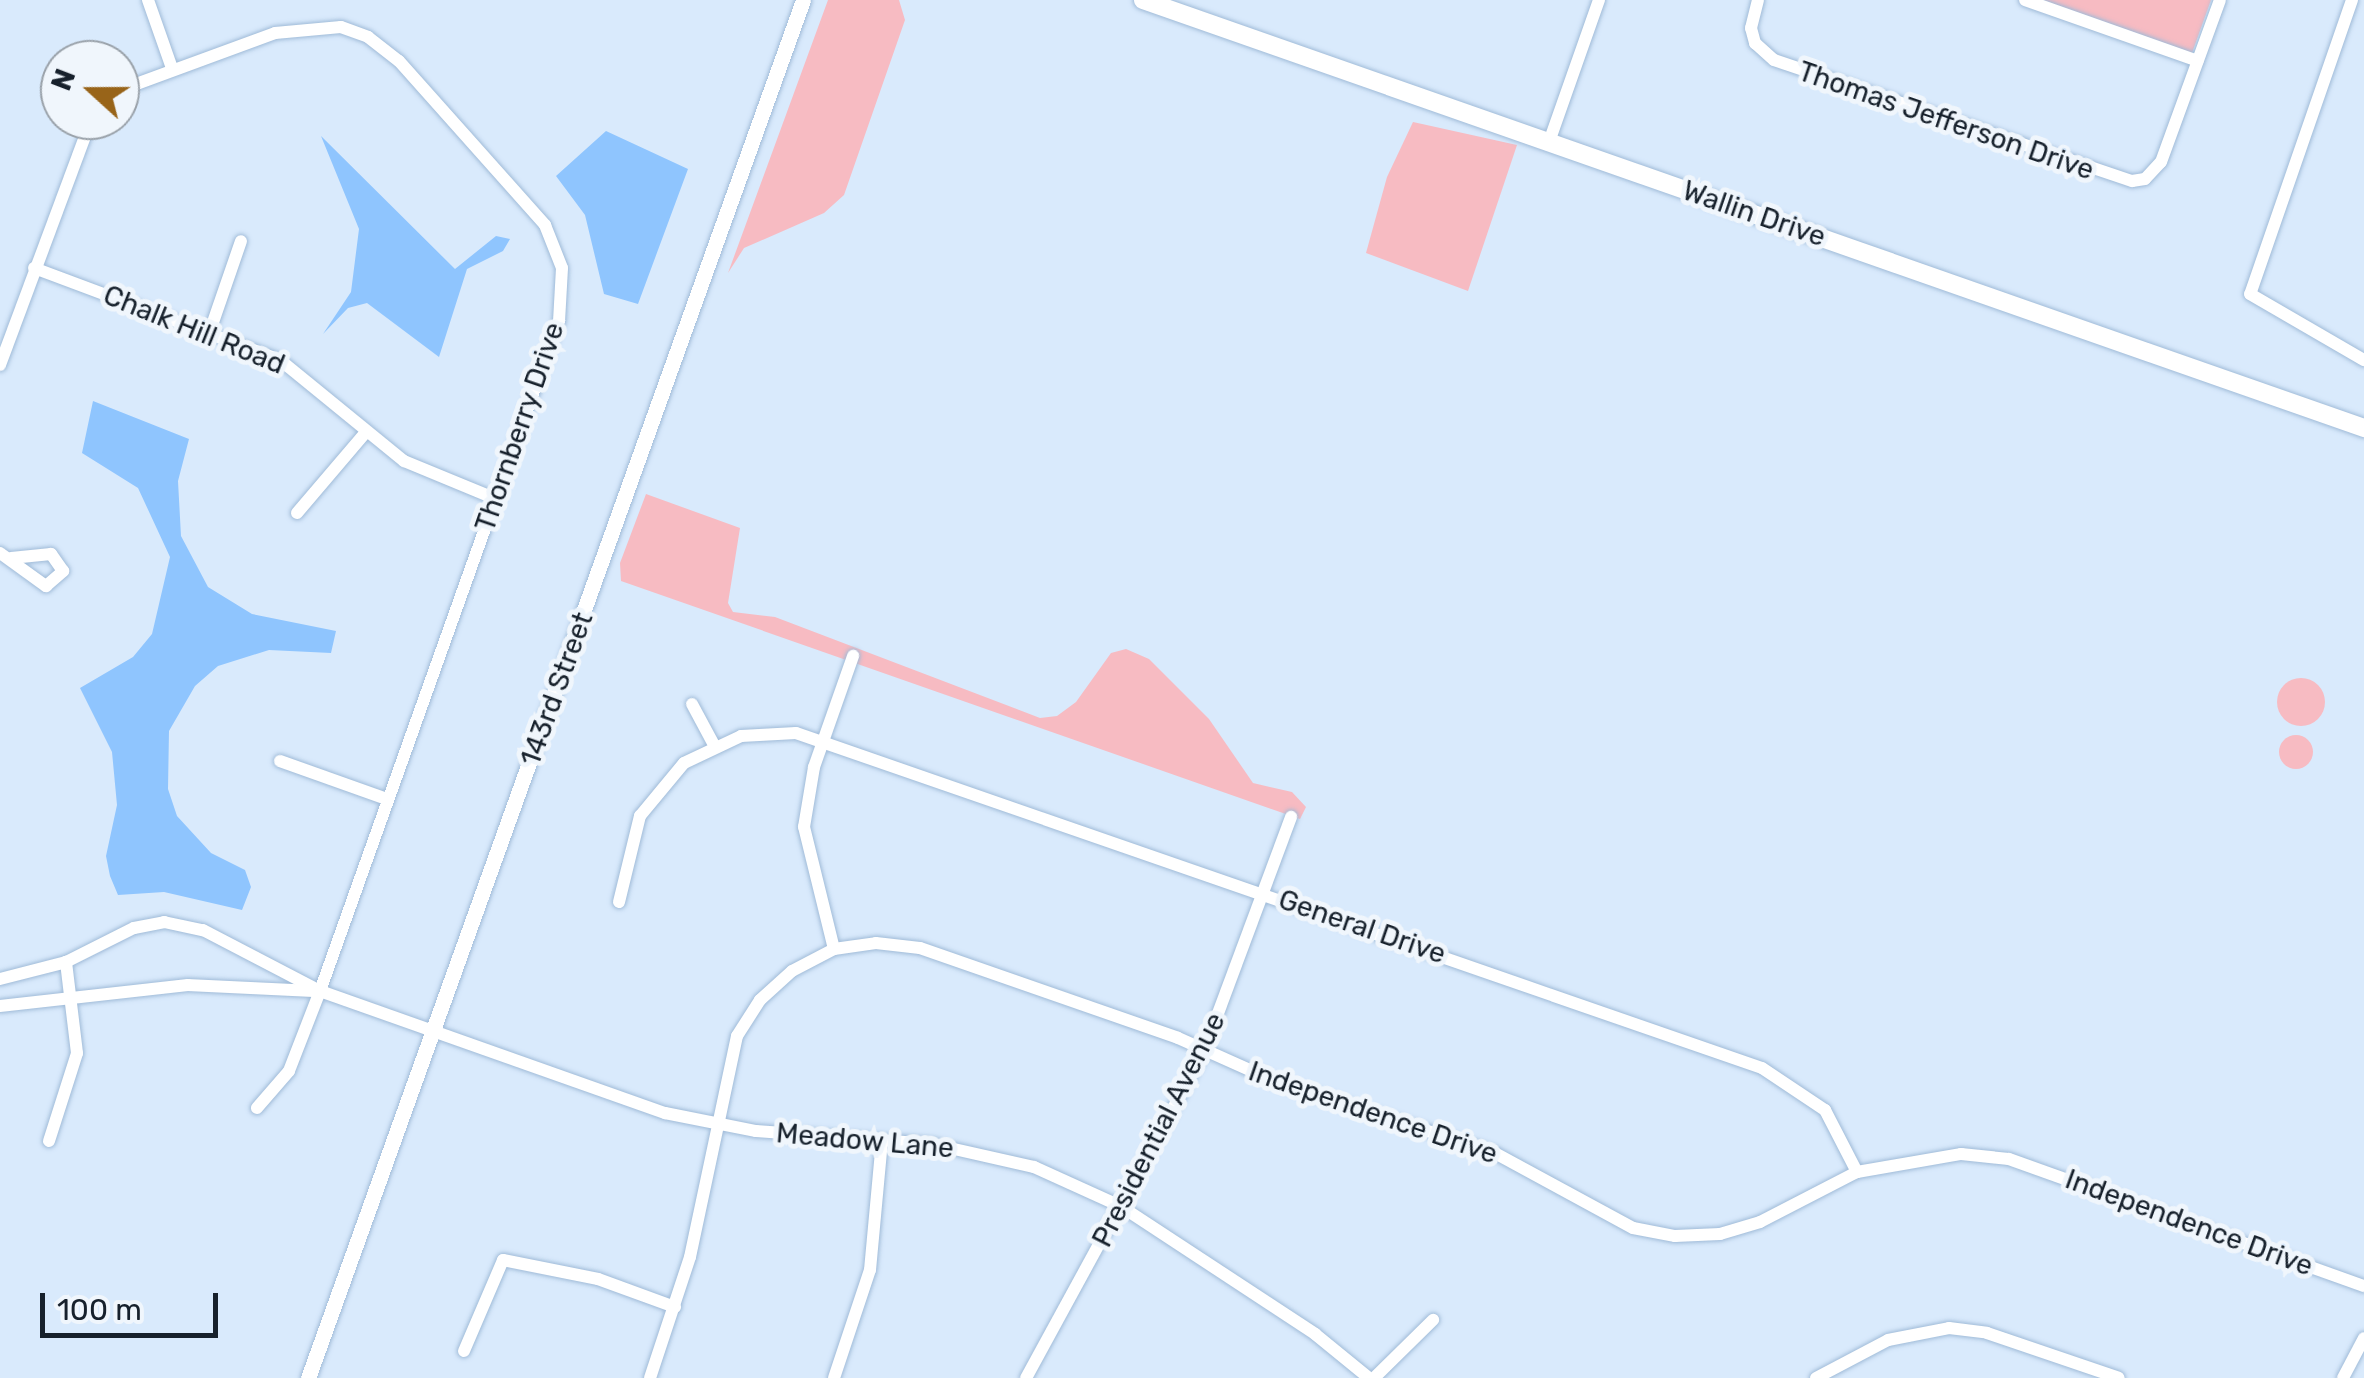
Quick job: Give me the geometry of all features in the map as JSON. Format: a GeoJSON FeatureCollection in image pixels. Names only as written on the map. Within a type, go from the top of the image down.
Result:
{"type":"FeatureCollection","features":[{"type":"Feature","properties":{"kind":"main road","name":"Wallin Drive"},"geometry":{"type":"LineString","coordinates":[[1143,0],[2364,428]]}},
{"type":"Feature","properties":{"kind":"street"},"geometry":{"type":"LineString","coordinates":[[148,0],[172,68]]}},
{"type":"Feature","properties":{"kind":"street","name":"143rd Street"},"geometry":{"type":"LineString","coordinates":[[308,1378],[803,0]]}},
{"type":"Feature","properties":{"kind":"street"},"geometry":{"type":"LineString","coordinates":[[1550,142],[1599,0]]}},
{"type":"Feature","properties":{"kind":"street","name":"Thomas Jefferson Drive"},"geometry":{"type":"LineString","coordinates":[[1758,0],[1751,28],[1755,43],[1774,60],[2099,174],[2145,180],[2161,162],[2198,61]]}},
{"type":"Feature","properties":{"kind":"street"},"geometry":{"type":"LineString","coordinates":[[2024,0],[2198,61],[2220,0]]}},
{"type":"Feature","properties":{"kind":"street"},"geometry":{"type":"LineString","coordinates":[[2352,0],[2250,294],[2364,360]]}},
{"type":"Feature","properties":{"kind":"street","name":"Thornberry Drive"},"geometry":{"type":"LineString","coordinates":[[140,82],[172,68],[307,28],[341,27],[368,37],[400,61],[546,225],[562,268],[559,321],[320,991],[289,1071],[257,1108]]}},
{"type":"Feature","properties":{"kind":"street"},"geometry":{"type":"LineString","coordinates":[[0,364],[83,140]]}},
{"type":"Feature","properties":{"kind":"street"},"geometry":{"type":"LineString","coordinates":[[210,330],[241,241]]}},
{"type":"Feature","properties":{"kind":"street","name":"Chalk Hill Road"},"geometry":{"type":"LineString","coordinates":[[34,268],[210,330],[300,373],[365,433],[404,461],[496,499]]}},
{"type":"Feature","properties":{"kind":"street"},"geometry":{"type":"LineString","coordinates":[[298,514],[365,433]]}},
{"type":"Feature","properties":{"kind":"street"},"geometry":{"type":"LineString","coordinates":[[834,948],[804,828],[824,739],[853,656]]}},
{"type":"Feature","properties":{"kind":"street"},"geometry":{"type":"LineString","coordinates":[[619,902],[640,816],[672,775],[714,745],[692,704]]}},
{"type":"Feature","properties":{"kind":"street","name":"General Drive"},"geometry":{"type":"LineString","coordinates":[[714,745],[768,732],[824,739],[1762,1068],[1825,1110],[1858,1172]]}},
{"type":"Feature","properties":{"kind":"street"},"geometry":{"type":"LineString","coordinates":[[280,761],[387,799]]}},
{"type":"Feature","properties":{"kind":"street","name":"Presidential Avenue"},"geometry":{"type":"LineString","coordinates":[[1026,1378],[1204,1051],[1290,817]]}},
{"type":"Feature","properties":{"kind":"street","name":"Meadow Lane"},"geometry":{"type":"LineString","coordinates":[[0,979],[66,962],[134,928],[164,922],[203,930],[320,991],[717,1125],[882,1140],[990,1155],[1075,1182],[1122,1207],[1315,1334],[1371,1378]]}},
{"type":"Feature","properties":{"kind":"street","name":"Independence Drive"},"geometry":{"type":"LineString","coordinates":[[650,1378],[676,1307],[737,1036],[760,1000],[792,971],[834,948],[876,943],[920,948],[1204,1051],[1274,1082],[1494,1152],[1592,1210],[1675,1236],[1720,1234],[1760,1222],[1858,1172],[1913,1158],[2009,1159],[2364,1286]]}},
{"type":"Feature","properties":{"kind":"street"},"geometry":{"type":"LineString","coordinates":[[49,1141],[77,1053],[74,1000],[66,962]]}},
{"type":"Feature","properties":{"kind":"street","name":"Meadow Lane"},"geometry":{"type":"LineString","coordinates":[[0,1006],[188,985],[320,991]]}},
{"type":"Feature","properties":{"kind":"street"},"geometry":{"type":"LineString","coordinates":[[834,1378],[870,1270],[882,1140]]}},
{"type":"Feature","properties":{"kind":"street"},"geometry":{"type":"LineString","coordinates":[[464,1351],[503,1260],[561,1269],[676,1307]]}},
{"type":"Feature","properties":{"kind":"street"},"geometry":{"type":"LineString","coordinates":[[1371,1378],[1433,1320]]}},
{"type":"Feature","properties":{"kind":"street"},"geometry":{"type":"LineString","coordinates":[[1816,1378],[1888,1340],[1949,1328],[1986,1333],[2119,1378]]}},
{"type":"Feature","properties":{"kind":"street"},"geometry":{"type":"LineString","coordinates":[[2343,1378],[2364,1338]]}},
{"type":"Feature","properties":{"kind":"shaded area"},"geometry":{"type":"Polygon","coordinates":[[[828,0],[899,0],[905,20],[844,195],[824,213],[744,248],[728,273],[828,0]]]}},
{"type":"Feature","properties":{"kind":"shaded area"},"geometry":{"type":"Polygon","coordinates":[[[2043,0],[2211,0],[2192,53],[2043,0]]]}},
{"type":"Feature","properties":{"kind":"shaded area"},"geometry":{"type":"Polygon","coordinates":[[[1413,122],[1517,145],[1468,291],[1366,253],[1387,177],[1413,122]]]}},
{"type":"Feature","properties":{"kind":"shaded area"},"geometry":{"type":"Polygon","coordinates":[[[646,494],[740,528],[728,603],[733,612],[775,617],[1040,718],[1057,716],[1076,702],[1111,653],[1126,649],[1149,659],[1209,719],[1253,783],[1292,792],[1306,807],[1300,819],[621,581],[620,563],[646,494]]]}},
{"type":"Feature","properties":{"kind":"shaded area"},"geometry":{"type":"Polygon","coordinates":[[[2301,678],[2318,685],[2325,702],[2318,719],[2301,726],[2284,719],[2277,702],[2284,685],[2301,678]]]}},
{"type":"Feature","properties":{"kind":"shaded area"},"geometry":{"type":"Polygon","coordinates":[[[2296,735],[2308,740],[2313,752],[2308,764],[2296,769],[2284,764],[2279,752],[2284,740],[2296,735]]]}},
{"type":"Feature","properties":{"kind":"water"},"geometry":{"type":"Polygon","coordinates":[[[606,131],[688,169],[638,304],[604,294],[585,215],[556,176],[606,131]]]}},
{"type":"Feature","properties":{"kind":"water"},"geometry":{"type":"Polygon","coordinates":[[[321,136],[455,269],[496,236],[510,239],[503,251],[467,269],[439,357],[367,303],[348,308],[323,334],[351,292],[359,229],[321,136]]]}},
{"type":"Feature","properties":{"kind":"water"},"geometry":{"type":"Polygon","coordinates":[[[93,401],[189,439],[178,481],[181,536],[208,587],[252,614],[336,631],[331,653],[269,650],[218,666],[195,686],[169,731],[168,789],[177,816],[211,853],[245,870],[251,887],[242,910],[164,892],[118,895],[110,876],[106,856],[117,805],[112,752],[80,688],[133,657],[152,634],[170,557],[138,488],[82,453],[93,401]]]}}]}
